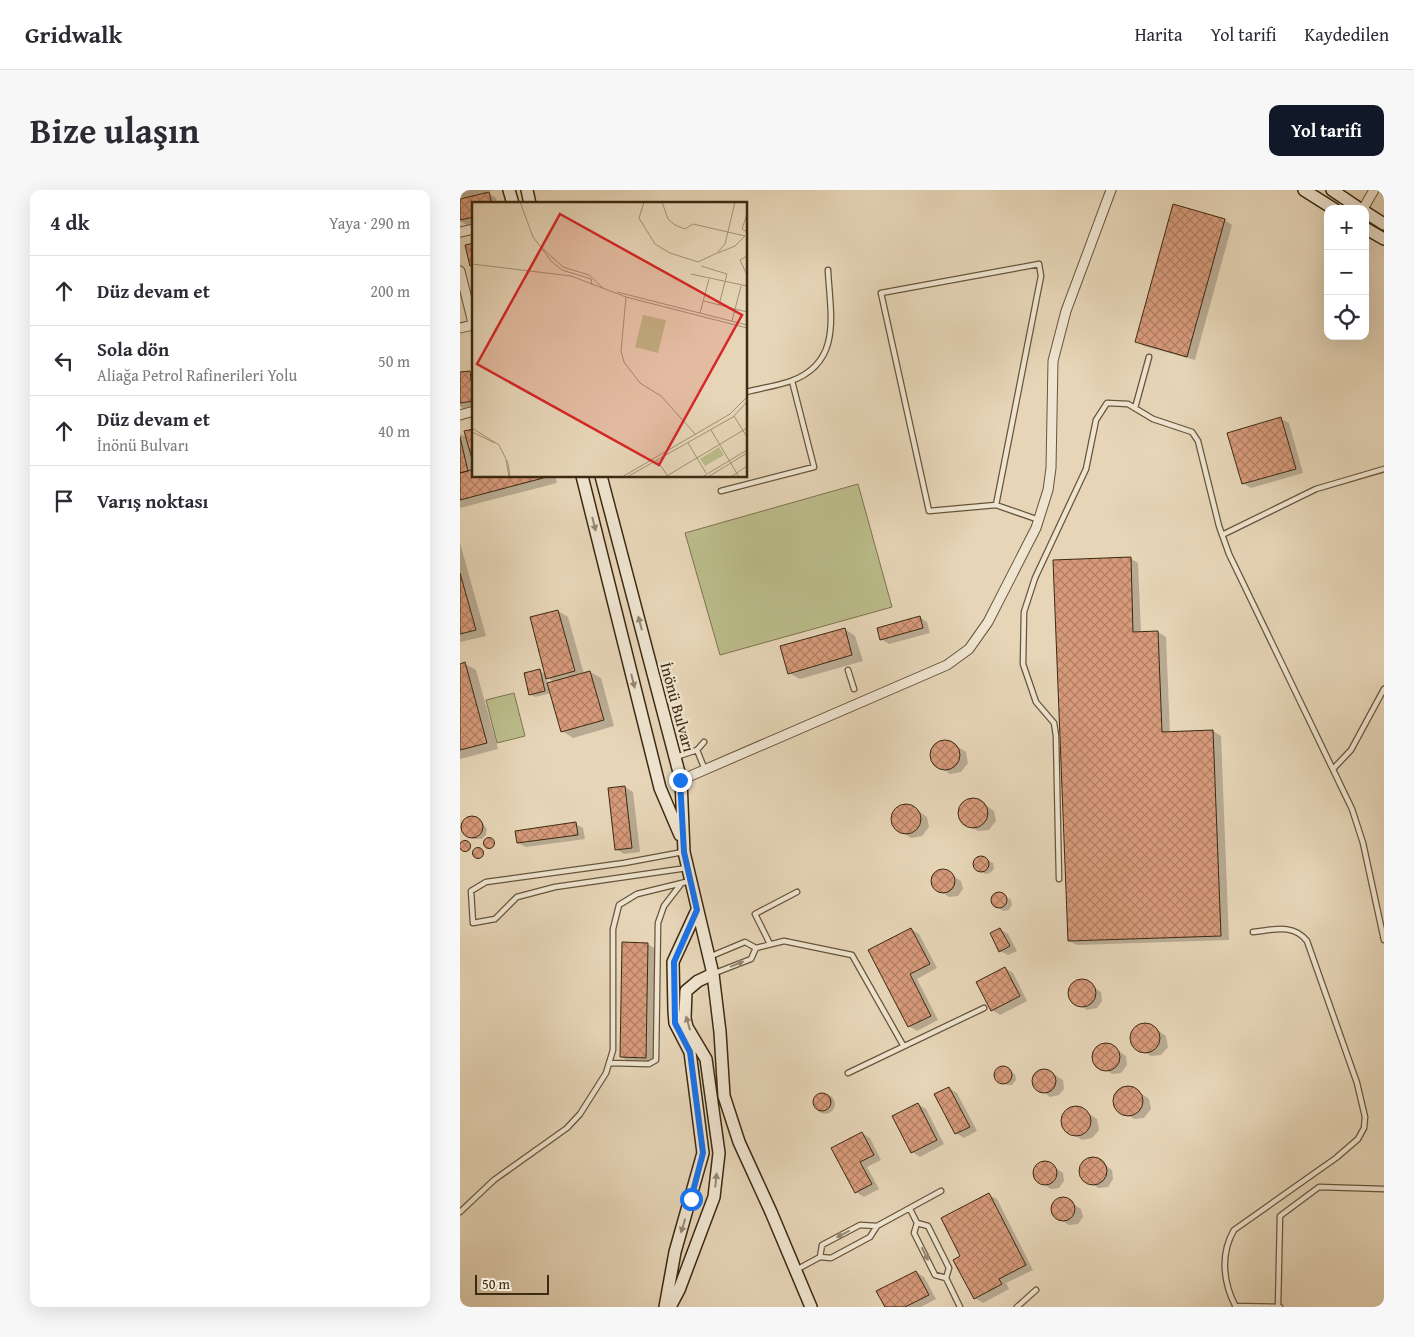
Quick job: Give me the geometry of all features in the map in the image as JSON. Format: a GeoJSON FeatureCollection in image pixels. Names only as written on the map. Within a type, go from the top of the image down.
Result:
{"type":"FeatureCollection","features":[{"type":"Feature","properties":{"kind":"street"},"geometry":{"type":"LineString","coordinates":[[680,780],[947,665],[969,649],[997,606],[1038,520],[1048,490],[1051,468],[1053,361],[1066,311],[1111,190]]}},
{"type":"Feature","properties":{"kind":"street"},"geometry":{"type":"LineString","coordinates":[[1304,190],[1328,205]]}},
{"type":"Feature","properties":{"kind":"street"},"geometry":{"type":"LineString","coordinates":[[1332,190],[1356,205]]}},
{"type":"Feature","properties":{"kind":"street"},"geometry":{"type":"LineString","coordinates":[[1365,205],[1374,190]]}},
{"type":"Feature","properties":{"kind":"street"},"geometry":{"type":"LineString","coordinates":[[1369,215],[1384,224]]}},
{"type":"Feature","properties":{"kind":"street"},"geometry":{"type":"LineString","coordinates":[[1369,230],[1384,239]]}},
{"type":"Feature","properties":{"kind":"street"},"geometry":{"type":"LineString","coordinates":[[460,271],[472,318]]}},
{"type":"Feature","properties":{"kind":"street"},"geometry":{"type":"LineString","coordinates":[[582,478],[660,788],[683,847],[687,868],[686,882],[697,910],[713,974],[720,1032],[724,1096],[739,1142],[811,1307]]}},
{"type":"Feature","properties":{"kind":"street","name":"İnönü Bulvarı"},"geometry":{"type":"LineString","coordinates":[[602,478],[680,780],[683,847]]}},
{"type":"Feature","properties":{"kind":"street"},"geometry":{"type":"LineString","coordinates":[[665,1307],[675,1252],[703,1153],[690,1052],[675,1023],[674,962],[697,910]]}},
{"type":"Feature","properties":{"kind":"street"},"geometry":{"type":"LineString","coordinates":[[670,1307],[679,1290],[714,1197],[719,1153],[706,1058],[687,1027],[686,991],[698,981],[713,974]]}},
{"type":"Feature","properties":{"kind":"street"},"geometry":{"type":"LineString","coordinates":[[694,1081],[708,1080]]}},
{"type":"Feature","properties":{"kind":"street"},"geometry":{"type":"LineString","coordinates":[[697,1108],[712,1107]]}},
{"type":"Feature","properties":{"kind":"street"},"geometry":{"type":"LineString","coordinates":[[700,1133],[716,1131]]}},
{"type":"Feature","properties":{"kind":"lane"},"geometry":{"type":"LineString","coordinates":[[996,505],[1041,276],[1039,264],[881,293],[929,511],[996,505],[1038,520]]}},
{"type":"Feature","properties":{"kind":"lane"},"geometry":{"type":"LineString","coordinates":[[748,392],[792,381],[810,370],[827,352],[831,336],[828,270]]}},
{"type":"Feature","properties":{"kind":"lane"},"geometry":{"type":"LineString","coordinates":[[1135,408],[1149,357]]}},
{"type":"Feature","properties":{"kind":"lane"},"geometry":{"type":"LineString","coordinates":[[721,491],[814,467],[792,381]]}},
{"type":"Feature","properties":{"kind":"lane"},"geometry":{"type":"LineString","coordinates":[[1059,880],[1056,736],[1054,723],[1036,702],[1023,664],[1024,612],[1035,578],[1086,469],[1096,420],[1107,403],[1116,402],[1135,408],[1153,419],[1192,432],[1200,447],[1228,554],[1352,809],[1359,829],[1384,940]]}},
{"type":"Feature","properties":{"kind":"lane"},"geometry":{"type":"LineString","coordinates":[[1222,535],[1316,489],[1384,469]]}},
{"type":"Feature","properties":{"kind":"lane"},"geometry":{"type":"LineString","coordinates":[[848,670],[854,689]]}},
{"type":"Feature","properties":{"kind":"lane"},"geometry":{"type":"LineString","coordinates":[[1333,769],[1351,750],[1384,689]]}},
{"type":"Feature","properties":{"kind":"lane"},"geometry":{"type":"LineString","coordinates":[[675,758],[698,750],[704,742]]}},
{"type":"Feature","properties":{"kind":"lane"},"geometry":{"type":"LineString","coordinates":[[698,750],[705,770]]}},
{"type":"Feature","properties":{"kind":"lane"},"geometry":{"type":"LineString","coordinates":[[683,847],[624,863],[486,882],[471,891],[473,923],[495,920],[517,896],[545,889],[687,868]]}},
{"type":"Feature","properties":{"kind":"lane"},"geometry":{"type":"LineString","coordinates":[[460,1212],[494,1180],[568,1128],[580,1114],[601,1082],[613,1050],[612,929],[618,908],[633,896],[686,882]]}},
{"type":"Feature","properties":{"kind":"lane"},"geometry":{"type":"LineString","coordinates":[[609,1064],[649,1064],[656,1060],[658,923],[664,906],[686,882]]}},
{"type":"Feature","properties":{"kind":"lane"},"geometry":{"type":"LineString","coordinates":[[770,944],[755,914],[797,892]]}},
{"type":"Feature","properties":{"kind":"lane"},"geometry":{"type":"LineString","coordinates":[[1253,932],[1288,929],[1299,932],[1307,941],[1357,1082],[1366,1123],[1360,1136],[1336,1158],[1234,1230],[1228,1244],[1225,1270],[1228,1288],[1235,1306],[1279,1307],[1280,1216],[1319,1187],[1384,1189]]}},
{"type":"Feature","properties":{"kind":"lane"},"geometry":{"type":"LineString","coordinates":[[708,958],[744,942],[756,948],[784,941],[852,955],[903,1045]]}},
{"type":"Feature","properties":{"kind":"lane"},"geometry":{"type":"LineString","coordinates":[[713,974],[750,959],[756,948]]}},
{"type":"Feature","properties":{"kind":"lane"},"geometry":{"type":"LineString","coordinates":[[848,1073],[903,1045],[925,1038],[984,1008]]}},
{"type":"Feature","properties":{"kind":"lane"},"geometry":{"type":"LineString","coordinates":[[820,1257],[822,1245],[860,1226],[877,1226],[941,1191]]}},
{"type":"Feature","properties":{"kind":"lane"},"geometry":{"type":"LineString","coordinates":[[910,1209],[917,1223],[914,1233],[935,1275],[946,1278]]}},
{"type":"Feature","properties":{"kind":"lane"},"geometry":{"type":"LineString","coordinates":[[917,1223],[928,1226],[949,1268],[946,1278],[960,1307]]}},
{"type":"Feature","properties":{"kind":"lane"},"geometry":{"type":"LineString","coordinates":[[796,1270],[820,1257],[831,1258],[870,1237],[877,1226]]}},
{"type":"Feature","properties":{"kind":"lane"},"geometry":{"type":"LineString","coordinates":[[1017,1307],[1036,1290]]}},
{"type":"Feature","properties":{"kind":"green space"},"geometry":{"type":"Polygon","coordinates":[[[858,484],[892,607],[720,655],[685,533],[858,484]]]}},
{"type":"Feature","properties":{"kind":"green space"},"geometry":{"type":"Polygon","coordinates":[[[514,693],[525,736],[497,743],[486,700],[514,693]]]}},
{"type":"Feature","properties":{"kind":"building"},"geometry":{"type":"Polygon","coordinates":[[[489,192],[492,202],[472,202],[472,217],[460,220],[460,199],[489,192]]]}},
{"type":"Feature","properties":{"kind":"building"},"geometry":{"type":"Polygon","coordinates":[[[1173,204],[1225,219],[1187,357],[1135,342],[1173,204]]]}},
{"type":"Feature","properties":{"kind":"building"},"geometry":{"type":"Polygon","coordinates":[[[472,243],[472,266],[470,266],[465,245],[472,243]]]}},
{"type":"Feature","properties":{"kind":"building"},"geometry":{"type":"Polygon","coordinates":[[[470,371],[472,401],[460,403],[460,372],[470,371]]]}},
{"type":"Feature","properties":{"kind":"building"},"geometry":{"type":"Polygon","coordinates":[[[1281,417],[1296,469],[1242,484],[1227,433],[1281,417]]]}},
{"type":"Feature","properties":{"kind":"building"},"geometry":{"type":"Polygon","coordinates":[[[472,429],[472,459],[464,431],[472,429]]]}},
{"type":"Feature","properties":{"kind":"building"},"geometry":{"type":"Polygon","coordinates":[[[460,437],[468,471],[460,473],[460,437]]]}},
{"type":"Feature","properties":{"kind":"building"},"geometry":{"type":"Polygon","coordinates":[[[472,470],[472,478],[543,478],[460,500],[460,473],[472,470]]]}},
{"type":"Feature","properties":{"kind":"building"},"geometry":{"type":"Polygon","coordinates":[[[1131,557],[1133,632],[1158,631],[1162,732],[1213,730],[1221,936],[1068,941],[1053,560],[1131,557]]]}},
{"type":"Feature","properties":{"kind":"building"},"geometry":{"type":"Polygon","coordinates":[[[460,573],[476,630],[460,634],[460,573]]]}},
{"type":"Feature","properties":{"kind":"building"},"geometry":{"type":"Polygon","coordinates":[[[558,610],[575,671],[546,679],[530,617],[558,610]]]}},
{"type":"Feature","properties":{"kind":"building"},"geometry":{"type":"Polygon","coordinates":[[[920,616],[923,628],[880,640],[877,628],[920,616]]]}},
{"type":"Feature","properties":{"kind":"building"},"geometry":{"type":"Polygon","coordinates":[[[845,628],[852,655],[788,674],[780,646],[845,628]]]}},
{"type":"Feature","properties":{"kind":"building"},"geometry":{"type":"Polygon","coordinates":[[[465,662],[487,743],[460,750],[460,664],[465,662]]]}},
{"type":"Feature","properties":{"kind":"building"},"geometry":{"type":"Polygon","coordinates":[[[540,669],[545,691],[529,695],[524,673],[540,669]]]}},
{"type":"Feature","properties":{"kind":"building"},"geometry":{"type":"Polygon","coordinates":[[[590,671],[604,720],[561,732],[547,683],[590,671]]]}},
{"type":"Feature","properties":{"kind":"building"},"geometry":{"type":"Polygon","coordinates":[[[945,740],[956,744],[960,755],[956,766],[945,770],[934,766],[930,755],[934,744],[945,740]]]}},
{"type":"Feature","properties":{"kind":"building"},"geometry":{"type":"Polygon","coordinates":[[[625,786],[632,848],[615,850],[608,788],[625,786]]]}},
{"type":"Feature","properties":{"kind":"building"},"geometry":{"type":"Polygon","coordinates":[[[973,798],[984,802],[988,813],[984,824],[973,828],[962,824],[958,813],[962,802],[973,798]]]}},
{"type":"Feature","properties":{"kind":"building"},"geometry":{"type":"Polygon","coordinates":[[[906,804],[917,808],[921,819],[917,830],[906,834],[895,830],[891,819],[895,808],[906,804]]]}},
{"type":"Feature","properties":{"kind":"building"},"geometry":{"type":"Polygon","coordinates":[[[472,816],[480,819],[483,827],[480,835],[472,838],[464,835],[461,827],[464,819],[472,816]]]}},
{"type":"Feature","properties":{"kind":"building"},"geometry":{"type":"Polygon","coordinates":[[[576,822],[578,835],[517,843],[515,831],[576,822]]]}},
{"type":"Feature","properties":{"kind":"building"},"geometry":{"type":"Polygon","coordinates":[[[489,837],[495,843],[489,849],[483,843],[489,837]]]}},
{"type":"Feature","properties":{"kind":"building"},"geometry":{"type":"Polygon","coordinates":[[[463,841],[467,841],[470,846],[469,850],[463,851],[460,848],[460,844],[463,841]]]}},
{"type":"Feature","properties":{"kind":"building"},"geometry":{"type":"Polygon","coordinates":[[[476,848],[480,848],[483,853],[482,857],[476,858],[473,855],[473,851],[476,848]]]}},
{"type":"Feature","properties":{"kind":"building"},"geometry":{"type":"Polygon","coordinates":[[[978,856],[984,856],[989,861],[987,870],[978,872],[973,867],[973,861],[978,856]]]}},
{"type":"Feature","properties":{"kind":"building"},"geometry":{"type":"Polygon","coordinates":[[[943,869],[948,870],[954,876],[954,886],[948,892],[943,893],[938,892],[932,886],[931,881],[932,876],[938,870],[943,869]]]}},
{"type":"Feature","properties":{"kind":"building"},"geometry":{"type":"Polygon","coordinates":[[[996,892],[1002,892],[1007,897],[1005,906],[996,908],[991,903],[991,897],[996,892]]]}},
{"type":"Feature","properties":{"kind":"building"},"geometry":{"type":"Polygon","coordinates":[[[911,928],[930,964],[910,974],[931,1016],[908,1027],[868,950],[911,928]]]}},
{"type":"Feature","properties":{"kind":"building"},"geometry":{"type":"Polygon","coordinates":[[[1000,928],[1010,946],[999,952],[990,933],[1000,928]]]}},
{"type":"Feature","properties":{"kind":"building"},"geometry":{"type":"Polygon","coordinates":[[[622,942],[648,943],[646,1058],[620,1057],[622,942]]]}},
{"type":"Feature","properties":{"kind":"building"},"geometry":{"type":"Polygon","coordinates":[[[1005,967],[1020,996],[991,1011],[976,982],[1005,967]]]}},
{"type":"Feature","properties":{"kind":"building"},"geometry":{"type":"Polygon","coordinates":[[[1082,979],[1092,983],[1096,993],[1092,1003],[1082,1007],[1072,1003],[1068,993],[1072,983],[1082,979]]]}},
{"type":"Feature","properties":{"kind":"building"},"geometry":{"type":"Polygon","coordinates":[[[1145,1023],[1156,1027],[1160,1038],[1156,1049],[1145,1053],[1134,1049],[1130,1038],[1134,1027],[1145,1023]]]}},
{"type":"Feature","properties":{"kind":"building"},"geometry":{"type":"Polygon","coordinates":[[[1106,1043],[1116,1047],[1120,1057],[1116,1067],[1106,1071],[1096,1067],[1092,1057],[1096,1047],[1106,1043]]]}},
{"type":"Feature","properties":{"kind":"building"},"geometry":{"type":"Polygon","coordinates":[[[1003,1066],[1009,1069],[1012,1075],[1009,1081],[1003,1084],[997,1081],[994,1075],[997,1069],[1003,1066]]]}},
{"type":"Feature","properties":{"kind":"building"},"geometry":{"type":"Polygon","coordinates":[[[1044,1069],[1053,1072],[1056,1081],[1053,1090],[1044,1093],[1035,1090],[1032,1081],[1035,1072],[1044,1069]]]}},
{"type":"Feature","properties":{"kind":"building"},"geometry":{"type":"Polygon","coordinates":[[[1128,1086],[1139,1090],[1143,1101],[1139,1112],[1128,1116],[1117,1112],[1113,1101],[1117,1090],[1128,1086]]]}},
{"type":"Feature","properties":{"kind":"building"},"geometry":{"type":"Polygon","coordinates":[[[949,1087],[970,1127],[955,1134],[934,1094],[949,1087]]]}},
{"type":"Feature","properties":{"kind":"building"},"geometry":{"type":"Polygon","coordinates":[[[818,1093],[826,1093],[831,1098],[829,1109],[818,1111],[813,1106],[813,1098],[818,1093]]]}},
{"type":"Feature","properties":{"kind":"building"},"geometry":{"type":"Polygon","coordinates":[[[918,1103],[937,1140],[911,1153],[892,1116],[918,1103]]]}},
{"type":"Feature","properties":{"kind":"building"},"geometry":{"type":"Polygon","coordinates":[[[1076,1106],[1087,1110],[1091,1121],[1087,1132],[1076,1136],[1065,1132],[1061,1121],[1065,1110],[1076,1106]]]}},
{"type":"Feature","properties":{"kind":"building"},"geometry":{"type":"Polygon","coordinates":[[[862,1132],[874,1155],[860,1162],[872,1184],[855,1193],[831,1148],[862,1132]]]}},
{"type":"Feature","properties":{"kind":"building"},"geometry":{"type":"Polygon","coordinates":[[[1093,1157],[1103,1161],[1107,1171],[1103,1181],[1093,1185],[1083,1181],[1079,1171],[1083,1161],[1093,1157]]]}},
{"type":"Feature","properties":{"kind":"building"},"geometry":{"type":"Polygon","coordinates":[[[1045,1161],[1054,1164],[1057,1173],[1054,1182],[1045,1185],[1036,1182],[1033,1173],[1036,1164],[1045,1161]]]}},
{"type":"Feature","properties":{"kind":"building"},"geometry":{"type":"Polygon","coordinates":[[[989,1193],[1026,1265],[999,1279],[1002,1284],[974,1299],[953,1260],[960,1256],[941,1218],[989,1193]]]}},
{"type":"Feature","properties":{"kind":"building"},"geometry":{"type":"Polygon","coordinates":[[[1063,1197],[1072,1200],[1075,1209],[1072,1218],[1063,1221],[1054,1218],[1051,1209],[1054,1200],[1063,1197]]]}},
{"type":"Feature","properties":{"kind":"building"},"geometry":{"type":"Polygon","coordinates":[[[916,1271],[929,1295],[905,1307],[885,1307],[876,1291],[916,1271]]]}},
{"type":"Feature","properties":{"kind":"route"},"geometry":{"type":"LineString","coordinates":[[680,780],[684,852],[697,910],[678,949],[674,962],[675,1023],[690,1052],[703,1153],[691,1199]]}}]}
